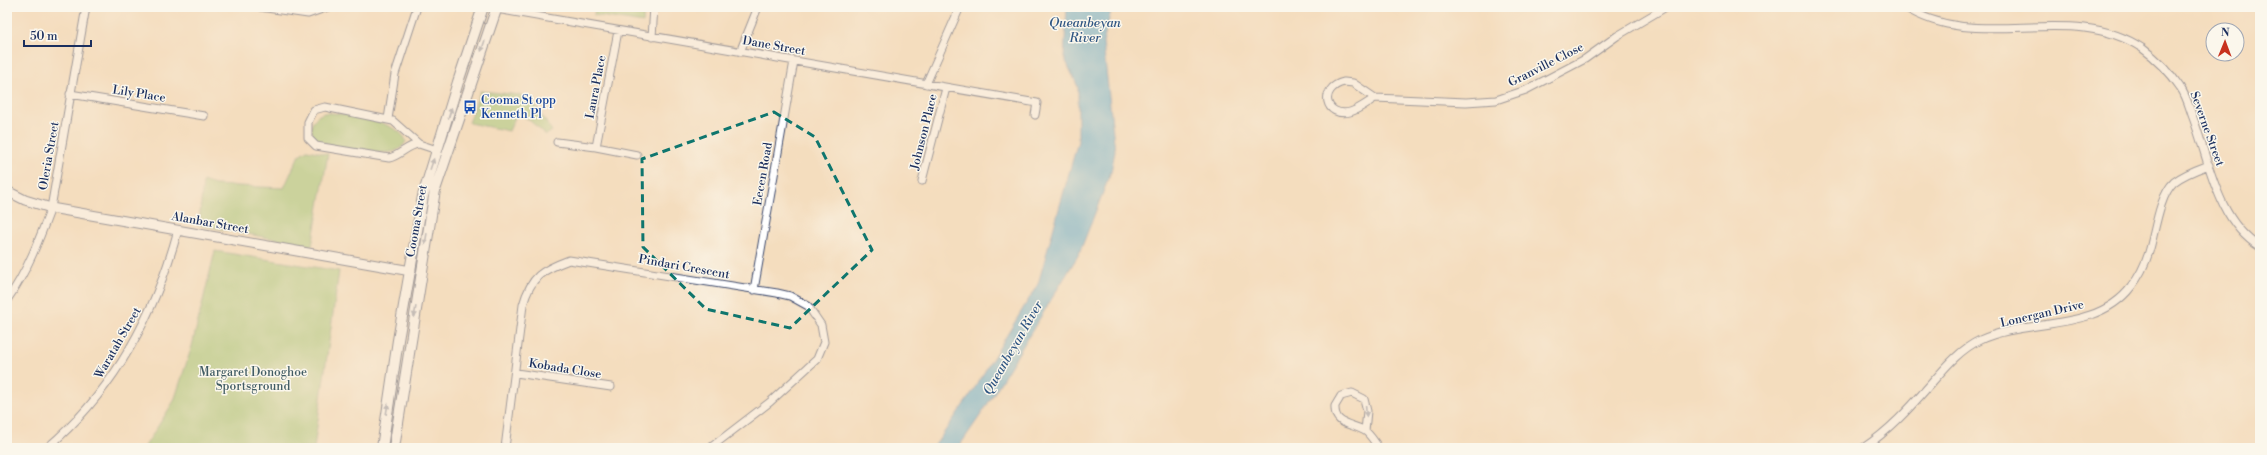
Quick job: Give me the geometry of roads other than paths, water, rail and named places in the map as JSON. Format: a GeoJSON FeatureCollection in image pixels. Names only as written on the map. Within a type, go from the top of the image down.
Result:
{"type":"FeatureCollection","features":[{"type":"Feature","properties":{"kind":"main road","name":"Cooma Street"},"geometry":{"type":"LineString","coordinates":[[442,151],[468,53],[483,7]]}},
{"type":"Feature","properties":{"kind":"main road","name":"Cooma Street"},"geometry":{"type":"LineString","coordinates":[[394,448],[424,196],[496,8]]}},
{"type":"Feature","properties":{"kind":"main road"},"geometry":{"type":"LineString","coordinates":[[468,53],[484,17],[496,8]]}},
{"type":"Feature","properties":{"kind":"main road","name":"Cooma Street"},"geometry":{"type":"LineString","coordinates":[[382,448],[416,272]]}},
{"type":"Feature","properties":{"kind":"street","name":"Oleria Street"},"geometry":{"type":"LineString","coordinates":[[7,300],[24,272],[40,238],[51,208],[86,7]]}},
{"type":"Feature","properties":{"kind":"street"},"geometry":{"type":"LineString","coordinates":[[260,7],[308,14],[328,7]]}},
{"type":"Feature","properties":{"kind":"street"},"geometry":{"type":"LineString","coordinates":[[388,119],[395,74],[417,7]]}},
{"type":"Feature","properties":{"kind":"street"},"geometry":{"type":"LineString","coordinates":[[652,36],[654,7]]}},
{"type":"Feature","properties":{"kind":"street"},"geometry":{"type":"LineString","coordinates":[[740,52],[758,7]]}},
{"type":"Feature","properties":{"kind":"street"},"geometry":{"type":"LineString","coordinates":[[926,84],[960,7]]}},
{"type":"Feature","properties":{"kind":"street","name":"Granville Close"},"geometry":{"type":"LineString","coordinates":[[1375,98],[1466,102],[1496,100],[1526,90],[1585,59],[1617,36],[1666,7]]}},
{"type":"Feature","properties":{"kind":"street","name":"Severne Street"},"geometry":{"type":"LineString","coordinates":[[1906,7],[1928,19],[1965,27],[2075,25],[2110,32],[2122,37],[2152,56],[2180,88],[2220,197],[2229,215],[2242,231],[2260,247]]}},
{"type":"Feature","properties":{"kind":"street","name":"Dane Street"},"geometry":{"type":"LineString","coordinates":[[496,8],[618,31],[1037,103],[1035,115]]}},
{"type":"Feature","properties":{"kind":"street","name":"Laura Place"},"geometry":{"type":"LineString","coordinates":[[596,148],[618,31]]}},
{"type":"Feature","properties":{"kind":"street","name":"Eecen Road"},"geometry":{"type":"LineString","coordinates":[[754,290],[794,61]]}},
{"type":"Feature","properties":{"kind":"street"},"geometry":{"type":"LineString","coordinates":[[1344,82],[1353,83],[1375,98],[1350,112],[1342,112],[1329,106],[1327,100],[1330,89],[1335,84],[1344,82]]}},
{"type":"Feature","properties":{"kind":"street","name":"Johnson Place"},"geometry":{"type":"LineString","coordinates":[[922,181],[946,88]]}},
{"type":"Feature","properties":{"kind":"street","name":"Lily Place"},"geometry":{"type":"LineString","coordinates":[[70,94],[204,116]]}},
{"type":"Feature","properties":{"kind":"street"},"geometry":{"type":"LineString","coordinates":[[419,144],[410,146],[392,158],[380,158],[322,148],[311,144],[307,137],[308,124],[311,114],[320,108],[388,119],[398,124],[419,144],[442,151]]}},
{"type":"Feature","properties":{"kind":"street"},"geometry":{"type":"LineString","coordinates":[[557,142],[637,155]]}},
{"type":"Feature","properties":{"kind":"street","name":"Lonergan Drive"},"geometry":{"type":"LineString","coordinates":[[1863,448],[1890,428],[1955,358],[1969,346],[1982,339],[2005,333],[2071,321],[2102,310],[2116,302],[2131,288],[2140,274],[2149,252],[2166,194],[2174,183],[2209,165]]}},
{"type":"Feature","properties":{"kind":"street","name":"Alanbar Street"},"geometry":{"type":"LineString","coordinates":[[7,191],[25,200],[51,208],[416,272]]}},
{"type":"Feature","properties":{"kind":"street","name":"Waratah Street"},"geometry":{"type":"LineString","coordinates":[[47,448],[94,402],[117,372],[155,300],[169,262],[178,230]]}},
{"type":"Feature","properties":{"kind":"street","name":"Pindari Crescent"},"geometry":{"type":"LineString","coordinates":[[505,448],[516,373],[523,305],[527,289],[533,279],[542,272],[569,260],[790,296],[808,306],[821,325],[824,342],[817,359],[800,376],[710,448]]}},
{"type":"Feature","properties":{"kind":"street","name":"Kobada Close"},"geometry":{"type":"LineString","coordinates":[[516,373],[611,387]]}},
{"type":"Feature","properties":{"kind":"street"},"geometry":{"type":"LineString","coordinates":[[1365,431],[1367,411],[1364,399],[1352,393],[1341,396],[1335,406],[1336,416],[1346,425],[1365,431],[1379,448]]}},
{"type":"Feature","properties":{"kind":"water","name":"Queanbeyan River"},"geometry":{"type":"Polygon","coordinates":[[[1067,7],[1112,7],[1103,42],[1115,151],[1111,172],[1079,254],[982,413],[958,448],[933,448],[971,394],[1038,284],[1078,141],[1078,87],[1064,57],[1067,7]]]}},
{"type":"Feature","properties":{"kind":"place","name":"Cooma St opp Kenneth Pl"},"geometry":{"type":"Point","coordinates":[470,107]}},
{"type":"Feature","properties":{"kind":"park label","name":"Margaret Donoghoe Sportsground"},"geometry":{"type":"Point","coordinates":[253,379]}}]}
